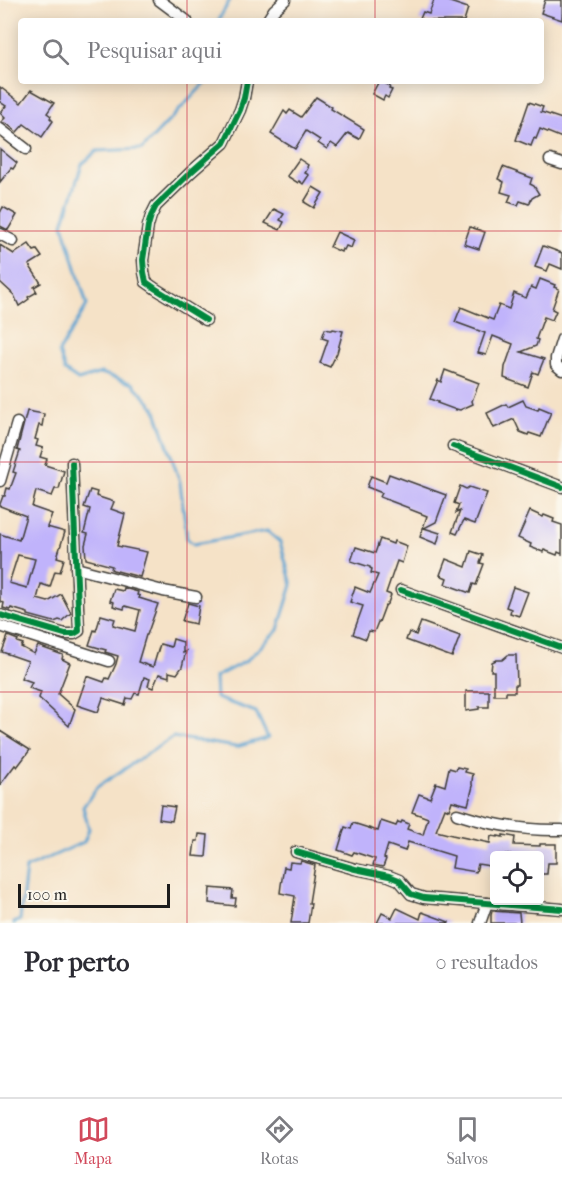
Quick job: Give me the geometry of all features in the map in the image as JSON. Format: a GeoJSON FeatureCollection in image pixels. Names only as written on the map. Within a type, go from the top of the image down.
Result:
{"type":"FeatureCollection","features":[{"type":"Feature","properties":{"kind":"street"},"geometry":{"type":"LineString","coordinates":[[159,0],[183,18]]}},
{"type":"Feature","properties":{"kind":"street"},"geometry":{"type":"LineString","coordinates":[[269,18],[274,9],[285,0]]}},
{"type":"Feature","properties":{"kind":"street"},"geometry":{"type":"LineString","coordinates":[[206,321],[146,282],[143,260],[148,226],[156,206],[224,142],[240,110],[247,84]]}},
{"type":"Feature","properties":{"kind":"street"},"geometry":{"type":"LineString","coordinates":[[0,129],[26,149]]}},
{"type":"Feature","properties":{"kind":"street"},"geometry":{"type":"LineString","coordinates":[[550,160],[562,164]]}},
{"type":"Feature","properties":{"kind":"street"},"geometry":{"type":"LineString","coordinates":[[0,234],[13,241]]}},
{"type":"Feature","properties":{"kind":"street"},"geometry":{"type":"LineString","coordinates":[[562,339],[556,365],[562,370]]}},
{"type":"Feature","properties":{"kind":"street"},"geometry":{"type":"LineString","coordinates":[[0,482],[17,423]]}},
{"type":"Feature","properties":{"kind":"street"},"geometry":{"type":"LineString","coordinates":[[453,446],[562,487]]}},
{"type":"Feature","properties":{"kind":"street"},"geometry":{"type":"LineString","coordinates":[[0,615],[71,635],[77,633],[80,627],[72,463]]}},
{"type":"Feature","properties":{"kind":"street"},"geometry":{"type":"LineString","coordinates":[[76,568],[163,591],[196,597]]}},
{"type":"Feature","properties":{"kind":"street"},"geometry":{"type":"LineString","coordinates":[[401,590],[562,648]]}},
{"type":"Feature","properties":{"kind":"street"},"geometry":{"type":"LineString","coordinates":[[0,626],[109,661]]}},
{"type":"Feature","properties":{"kind":"street"},"geometry":{"type":"LineString","coordinates":[[457,814],[503,825],[540,830],[562,830]]}},
{"type":"Feature","properties":{"kind":"street"},"geometry":{"type":"LineString","coordinates":[[296,852],[396,879],[416,896],[562,909]]}},
{"type":"Feature","properties":{"kind":"street"},"geometry":{"type":"LineString","coordinates":[[480,923],[487,903]]}},
{"type":"Feature","properties":{"kind":"building"},"geometry":{"type":"Polygon","coordinates":[[[434,0],[444,0],[468,8],[465,18],[420,18],[423,12],[429,14],[434,0]]]}},
{"type":"Feature","properties":{"kind":"building"},"geometry":{"type":"Polygon","coordinates":[[[545,0],[562,0],[562,20],[541,13],[545,0]]]}},
{"type":"Feature","properties":{"kind":"building"},"geometry":{"type":"Polygon","coordinates":[[[377,84],[386,84],[392,90],[388,98],[385,96],[383,100],[372,94],[377,84]]]}},
{"type":"Feature","properties":{"kind":"building"},"geometry":{"type":"Polygon","coordinates":[[[0,87],[21,103],[31,90],[54,103],[47,113],[53,121],[42,137],[24,124],[17,132],[1,122],[5,118],[0,113],[6,106],[0,102],[0,87]]]}},
{"type":"Feature","properties":{"kind":"building"},"geometry":{"type":"Polygon","coordinates":[[[316,97],[364,129],[359,139],[348,133],[337,147],[331,143],[327,149],[318,143],[320,140],[306,131],[295,149],[271,134],[284,111],[287,114],[290,110],[301,117],[316,97]]]}},
{"type":"Feature","properties":{"kind":"building"},"geometry":{"type":"Polygon","coordinates":[[[529,102],[543,107],[541,112],[562,119],[562,138],[540,129],[531,146],[516,140],[529,102]]]}},
{"type":"Feature","properties":{"kind":"building"},"geometry":{"type":"Polygon","coordinates":[[[0,149],[17,163],[0,182],[0,149]]]}},
{"type":"Feature","properties":{"kind":"building"},"geometry":{"type":"Polygon","coordinates":[[[299,159],[308,165],[305,173],[309,175],[303,184],[287,176],[299,159]]]}},
{"type":"Feature","properties":{"kind":"building"},"geometry":{"type":"Polygon","coordinates":[[[503,167],[532,178],[530,184],[539,194],[532,198],[529,204],[520,201],[518,205],[508,202],[511,195],[501,192],[504,182],[498,179],[503,167]]]}},
{"type":"Feature","properties":{"kind":"building"},"geometry":{"type":"Polygon","coordinates":[[[313,187],[323,193],[314,208],[304,202],[313,187]]]}},
{"type":"Feature","properties":{"kind":"building"},"geometry":{"type":"Polygon","coordinates":[[[3,207],[17,215],[8,230],[0,226],[0,213],[3,207]]]}},
{"type":"Feature","properties":{"kind":"building"},"geometry":{"type":"Polygon","coordinates":[[[274,209],[284,214],[280,220],[284,222],[280,230],[265,223],[274,209]]]}},
{"type":"Feature","properties":{"kind":"building"},"geometry":{"type":"Polygon","coordinates":[[[470,227],[485,232],[479,249],[464,244],[470,227]]]}},
{"type":"Feature","properties":{"kind":"building"},"geometry":{"type":"Polygon","coordinates":[[[337,232],[354,240],[351,248],[346,246],[341,252],[330,247],[337,232]]]}},
{"type":"Feature","properties":{"kind":"building"},"geometry":{"type":"Polygon","coordinates":[[[29,244],[42,257],[29,265],[41,283],[34,287],[37,292],[19,306],[14,295],[0,282],[0,245],[14,254],[29,244]]]}},
{"type":"Feature","properties":{"kind":"building"},"geometry":{"type":"Polygon","coordinates":[[[543,246],[562,253],[562,269],[550,264],[547,271],[535,267],[543,246]]]}},
{"type":"Feature","properties":{"kind":"building"},"geometry":{"type":"Polygon","coordinates":[[[540,279],[559,289],[552,309],[556,311],[552,320],[544,317],[536,339],[538,340],[536,346],[521,352],[544,359],[538,374],[533,372],[528,387],[504,378],[505,367],[513,344],[493,336],[486,355],[478,353],[485,333],[455,322],[461,307],[493,320],[499,305],[509,309],[514,293],[526,298],[531,287],[536,289],[540,279]]]}},
{"type":"Feature","properties":{"kind":"building"},"geometry":{"type":"Polygon","coordinates":[[[325,329],[343,331],[337,353],[330,367],[320,363],[328,340],[322,338],[325,329]]]}},
{"type":"Feature","properties":{"kind":"building"},"geometry":{"type":"Polygon","coordinates":[[[445,370],[479,383],[473,404],[456,410],[430,399],[438,380],[441,382],[445,370]]]}},
{"type":"Feature","properties":{"kind":"building"},"geometry":{"type":"Polygon","coordinates":[[[523,400],[526,406],[538,410],[539,407],[551,412],[541,437],[520,432],[514,419],[494,428],[487,413],[506,404],[508,407],[523,400]]]}},
{"type":"Feature","properties":{"kind":"building"},"geometry":{"type":"Polygon","coordinates":[[[27,411],[44,414],[42,426],[39,425],[35,439],[38,440],[36,446],[43,448],[40,457],[47,459],[45,465],[64,471],[59,489],[55,489],[52,496],[36,491],[32,507],[52,514],[47,527],[65,532],[57,557],[64,559],[60,572],[55,571],[50,587],[41,584],[37,599],[48,602],[61,594],[71,613],[62,621],[54,622],[11,608],[10,610],[3,608],[4,603],[0,601],[0,534],[19,540],[26,516],[0,506],[16,473],[13,472],[20,451],[17,450],[27,411]],[[18,555],[9,583],[27,588],[35,559],[18,555]]]}},
{"type":"Feature","properties":{"kind":"building"},"geometry":{"type":"Polygon","coordinates":[[[389,474],[446,495],[436,522],[424,528],[440,533],[437,544],[420,537],[427,516],[380,497],[382,493],[367,487],[371,476],[386,482],[389,474]]]}},
{"type":"Feature","properties":{"kind":"building"},"geometry":{"type":"Polygon","coordinates":[[[460,486],[487,493],[475,524],[464,520],[457,534],[452,532],[460,511],[456,513],[459,505],[454,503],[460,486]]]}},
{"type":"Feature","properties":{"kind":"building"},"geometry":{"type":"Polygon","coordinates":[[[90,490],[97,492],[96,496],[114,502],[111,509],[125,514],[117,546],[147,552],[140,577],[113,570],[112,566],[86,559],[85,545],[88,534],[84,533],[90,509],[84,507],[90,490]]]}},
{"type":"Feature","properties":{"kind":"building"},"geometry":{"type":"Polygon","coordinates":[[[530,511],[554,519],[553,522],[562,525],[562,554],[558,552],[557,555],[544,550],[543,552],[530,547],[531,544],[518,538],[530,511]]]}},
{"type":"Feature","properties":{"kind":"building"},"geometry":{"type":"Polygon","coordinates":[[[380,539],[407,546],[402,563],[397,561],[386,593],[391,595],[388,603],[374,632],[369,631],[366,639],[353,634],[363,606],[350,602],[355,587],[370,593],[378,575],[371,573],[370,567],[351,561],[356,547],[375,553],[380,539]]]}},
{"type":"Feature","properties":{"kind":"building"},"geometry":{"type":"Polygon","coordinates":[[[471,551],[483,555],[480,563],[484,564],[476,585],[473,584],[470,593],[445,584],[447,578],[440,575],[446,559],[466,567],[471,551]]]}},
{"type":"Feature","properties":{"kind":"building"},"geometry":{"type":"Polygon","coordinates":[[[513,587],[528,592],[519,616],[510,613],[511,609],[506,607],[513,587]]]}},
{"type":"Feature","properties":{"kind":"building"},"geometry":{"type":"Polygon","coordinates":[[[124,588],[138,592],[139,598],[158,604],[138,662],[153,667],[160,644],[171,647],[173,639],[183,642],[183,653],[186,651],[182,667],[177,674],[169,672],[169,677],[159,674],[153,688],[148,686],[150,679],[144,677],[139,694],[135,693],[132,699],[127,698],[125,705],[103,698],[98,712],[77,705],[87,676],[104,682],[106,678],[109,679],[118,656],[89,645],[101,615],[115,619],[113,625],[135,631],[140,610],[113,606],[114,602],[110,601],[114,589],[123,591],[124,588]]]}},
{"type":"Feature","properties":{"kind":"building"},"geometry":{"type":"Polygon","coordinates":[[[188,603],[199,606],[196,624],[182,621],[188,603]]]}},
{"type":"Feature","properties":{"kind":"building"},"geometry":{"type":"Polygon","coordinates":[[[421,622],[460,636],[452,657],[406,640],[409,632],[416,635],[421,622]]]}},
{"type":"Feature","properties":{"kind":"building"},"geometry":{"type":"Polygon","coordinates":[[[8,636],[18,640],[17,642],[23,644],[21,647],[34,654],[38,646],[63,655],[62,659],[70,663],[58,694],[75,709],[69,726],[39,698],[41,692],[29,688],[32,682],[21,678],[28,661],[2,652],[8,636]]]}},
{"type":"Feature","properties":{"kind":"building"},"geometry":{"type":"Polygon","coordinates":[[[508,655],[516,655],[517,685],[515,685],[515,692],[494,695],[492,662],[502,660],[508,655]]]}},
{"type":"Feature","properties":{"kind":"building"},"geometry":{"type":"Polygon","coordinates":[[[466,691],[489,691],[489,707],[466,711],[466,691]]]}},
{"type":"Feature","properties":{"kind":"building"},"geometry":{"type":"Polygon","coordinates":[[[0,731],[30,750],[0,785],[0,731]]]}},
{"type":"Feature","properties":{"kind":"building"},"geometry":{"type":"Polygon","coordinates":[[[457,767],[466,769],[465,772],[473,774],[473,786],[468,805],[452,801],[449,810],[445,808],[436,831],[490,843],[491,836],[503,837],[503,835],[515,837],[514,845],[556,844],[556,863],[548,863],[547,874],[544,874],[544,851],[490,851],[490,866],[478,864],[476,872],[452,868],[454,856],[408,842],[405,851],[388,845],[383,867],[373,865],[375,859],[354,852],[352,855],[338,850],[345,827],[351,829],[353,823],[378,831],[381,821],[396,826],[402,821],[409,824],[407,829],[423,835],[428,818],[412,812],[419,794],[430,798],[436,783],[445,786],[449,768],[456,770],[457,767]]]}},
{"type":"Feature","properties":{"kind":"building"},"geometry":{"type":"Polygon","coordinates":[[[161,805],[175,807],[172,821],[159,819],[161,805]]]}},
{"type":"Feature","properties":{"kind":"building"},"geometry":{"type":"Polygon","coordinates":[[[199,834],[208,835],[206,857],[193,856],[195,841],[198,841],[199,834]]]}},
{"type":"Feature","properties":{"kind":"building"},"geometry":{"type":"Polygon","coordinates":[[[301,861],[315,865],[308,923],[291,923],[295,896],[280,893],[281,885],[284,867],[289,868],[290,862],[300,863],[301,861]]]}},
{"type":"Feature","properties":{"kind":"building"},"geometry":{"type":"Polygon","coordinates":[[[210,888],[233,890],[232,898],[236,898],[235,906],[209,903],[210,888]]]}},
{"type":"Feature","properties":{"kind":"building"},"geometry":{"type":"Polygon","coordinates":[[[397,908],[420,919],[422,912],[449,923],[377,923],[382,913],[392,918],[397,908]]]}},
{"type":"Feature","properties":{"kind":"building"},"geometry":{"type":"Polygon","coordinates":[[[492,911],[519,913],[520,923],[491,923],[492,911]]]}},
{"type":"Feature","properties":{"kind":"waterway"},"geometry":{"type":"LineString","coordinates":[[220,18],[230,0]]}},
{"type":"Feature","properties":{"kind":"waterway"},"geometry":{"type":"LineString","coordinates":[[14,923],[20,920],[26,868],[84,842],[89,829],[83,807],[97,787],[173,737],[236,747],[268,738],[256,712],[216,698],[215,677],[246,661],[278,630],[292,585],[280,542],[267,531],[194,544],[187,539],[180,482],[155,408],[133,384],[101,373],[78,380],[65,371],[59,352],[87,305],[63,224],[82,164],[97,151],[142,149],[204,84]]}},
{"type":"Feature","properties":{"kind":"cycle path"},"geometry":{"type":"LineString","coordinates":[[206,320],[146,282],[143,260],[148,226],[156,206],[224,143],[240,110],[246,84]]}},
{"type":"Feature","properties":{"kind":"cycle path"},"geometry":{"type":"LineString","coordinates":[[453,446],[562,487]]}},
{"type":"Feature","properties":{"kind":"cycle path"},"geometry":{"type":"LineString","coordinates":[[0,615],[65,634],[74,634],[79,631],[72,463]]}},
{"type":"Feature","properties":{"kind":"cycle path"},"geometry":{"type":"LineString","coordinates":[[401,590],[562,648]]}},
{"type":"Feature","properties":{"kind":"cycle path"},"geometry":{"type":"LineString","coordinates":[[296,852],[389,876],[399,880],[411,894],[424,898],[562,909]]}}]}
